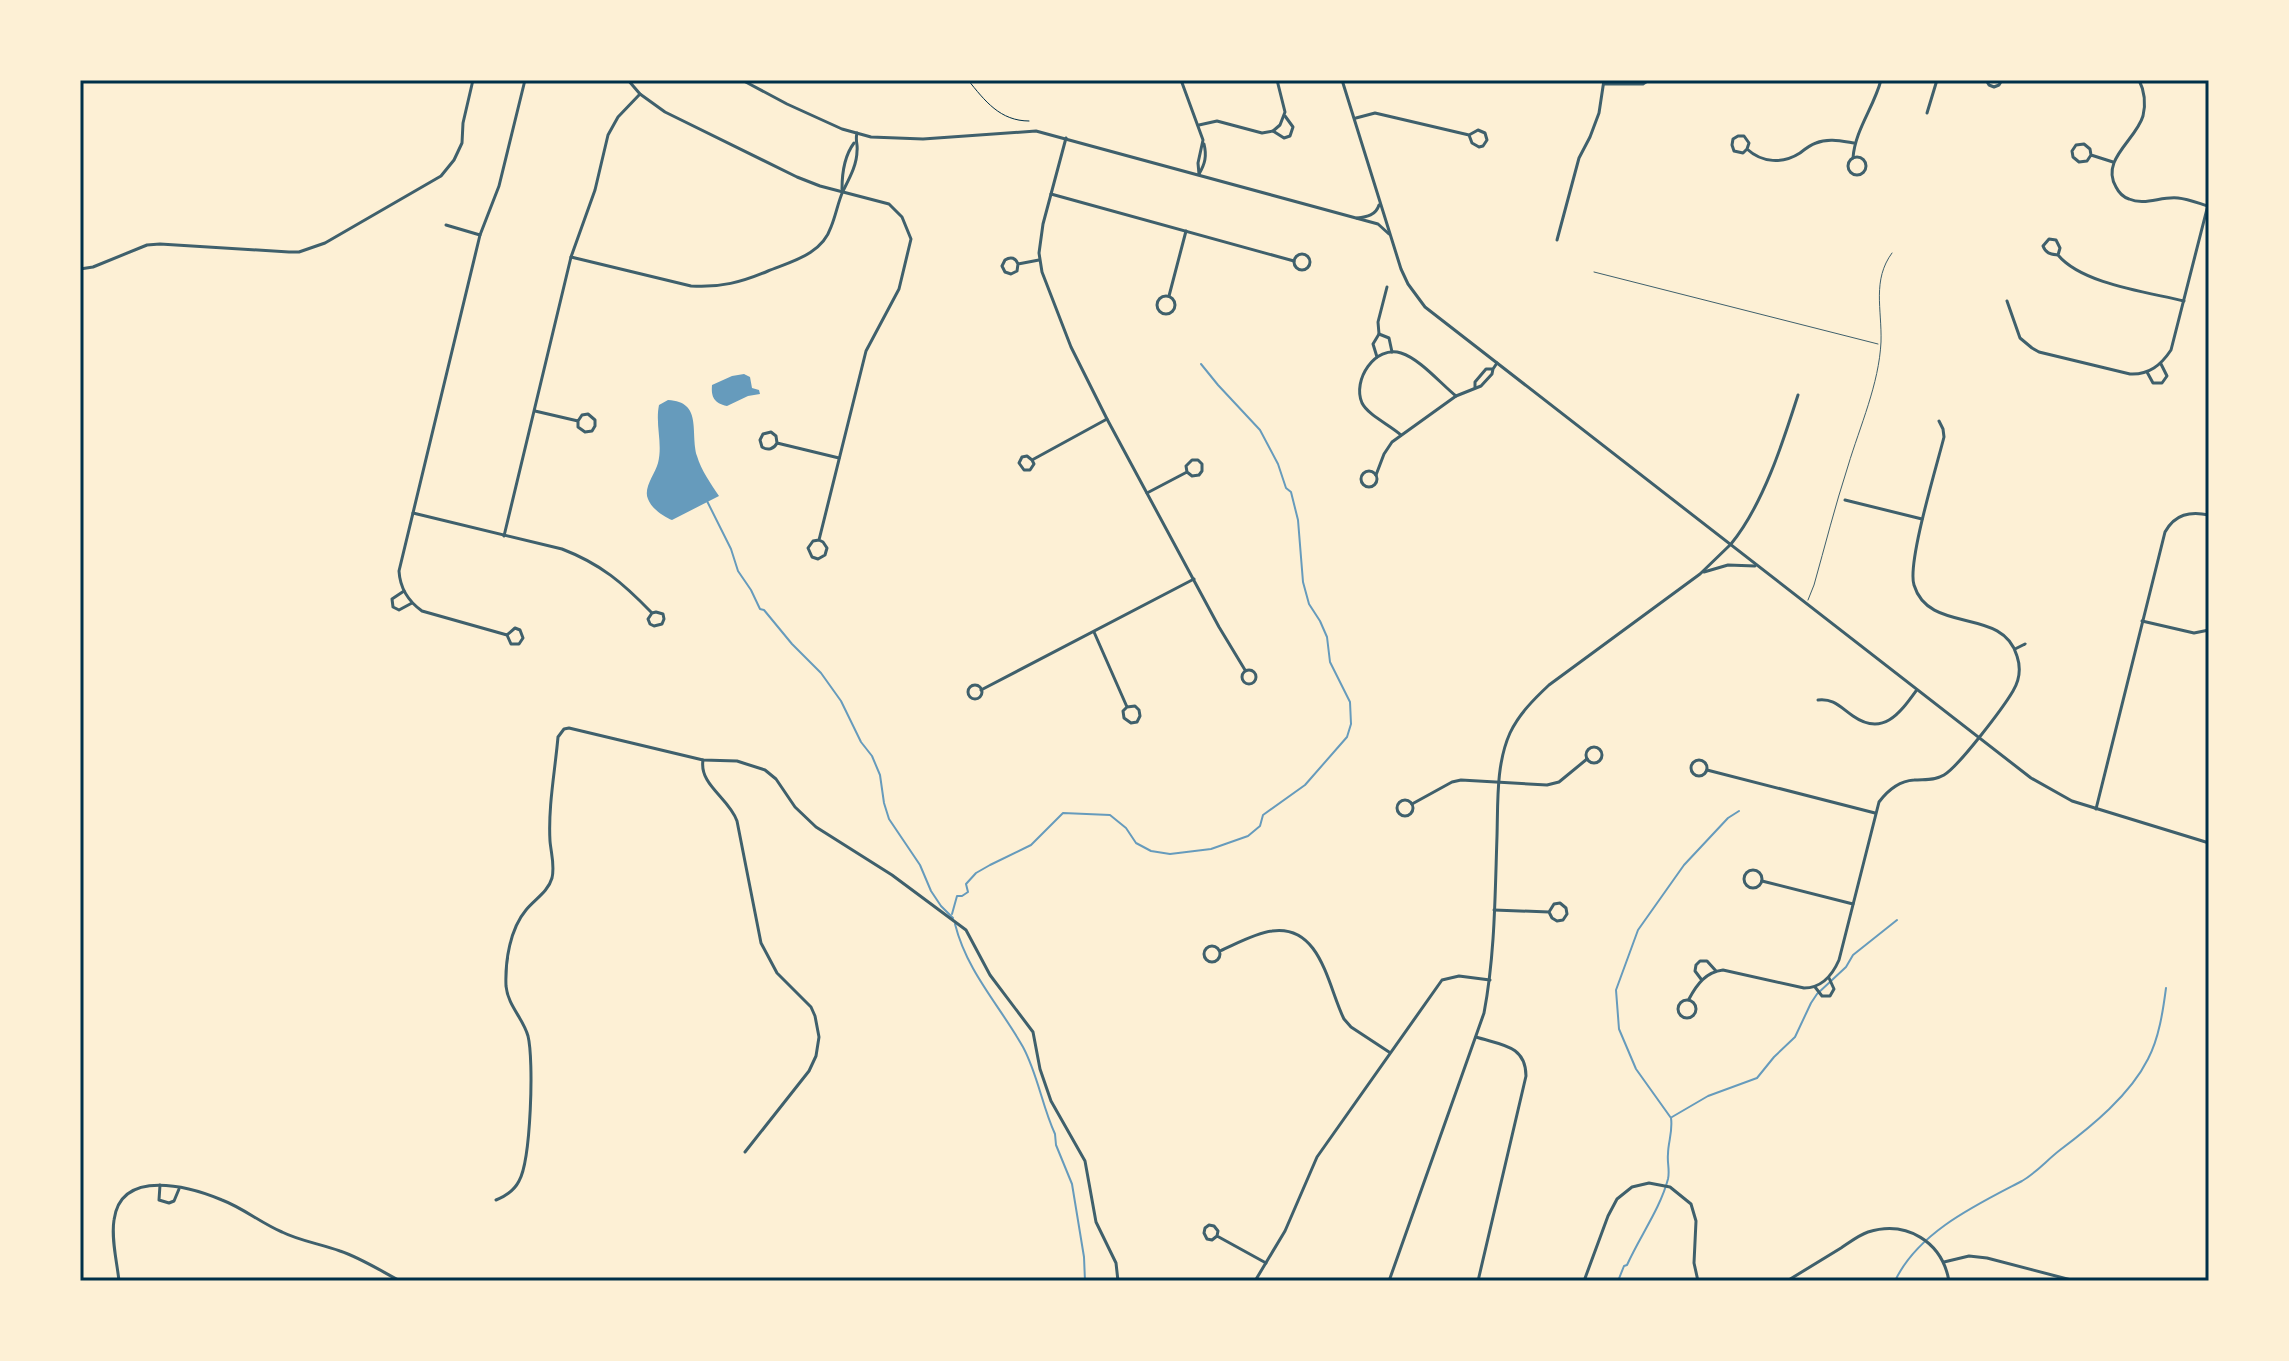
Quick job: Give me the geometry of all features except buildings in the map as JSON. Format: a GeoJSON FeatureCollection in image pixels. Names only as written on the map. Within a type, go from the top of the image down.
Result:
{"type":"FeatureCollection","features":[{"type":"Feature","properties":{"kind":"street"},"geometry":{"type":"LineString","coordinates":[[80,269],[93,267],[147,245],[181,244],[299,252],[325,243],[441,176],[462,143],[463,123],[473,80]]}},
{"type":"Feature","properties":{"kind":"street"},"geometry":{"type":"LineString","coordinates":[[507,635],[422,611],[404,591],[399,571],[480,235],[499,186],[525,80]]}},
{"type":"Feature","properties":{"kind":"street"},"geometry":{"type":"LineString","coordinates":[[628,80],[640,94],[665,112],[797,177],[842,193],[879,200],[896,210],[906,224],[911,239],[899,289],[866,351],[819,540]]}},
{"type":"Feature","properties":{"kind":"street"},"geometry":{"type":"LineString","coordinates":[[742,80],[787,104],[857,133],[882,138],[923,139],[1029,130],[1378,224],[1390,236]]}},
{"type":"Feature","properties":{"kind":"street"},"geometry":{"type":"LineString","coordinates":[[1181,80],[1203,140],[1199,174]]}},
{"type":"Feature","properties":{"kind":"street"},"geometry":{"type":"LineString","coordinates":[[1273,131],[1284,138],[1290,136],[1293,127],[1285,116],[1277,80]]}},
{"type":"Feature","properties":{"kind":"street"},"geometry":{"type":"LineString","coordinates":[[1342,80],[1390,236],[1408,284],[1425,307],[1916,691],[2048,788],[2072,801],[2209,843]]}},
{"type":"Feature","properties":{"kind":"street"},"geometry":{"type":"LineString","coordinates":[[1557,240],[1579,158],[1599,113],[1604,82],[1643,84],[1649,80]]}},
{"type":"Feature","properties":{"kind":"street"},"geometry":{"type":"LineString","coordinates":[[1853,158],[1859,157],[1864,161],[1865,169],[1861,174],[1855,175],[1849,169],[1849,163],[1853,158],[1854,143],[1881,80]]}},
{"type":"Feature","properties":{"kind":"street"},"geometry":{"type":"LineString","coordinates":[[1927,113],[1937,80]]}},
{"type":"Feature","properties":{"kind":"street"},"geometry":{"type":"LineString","coordinates":[[1986,80],[1994,87],[2002,80]]}},
{"type":"Feature","properties":{"kind":"street"},"geometry":{"type":"LineString","coordinates":[[2007,301],[2020,338],[2039,352],[2130,374],[2147,372],[2161,364],[2171,350],[2208,203],[2178,198],[2140,202],[2124,197],[2113,182],[2113,162],[2142,120],[2145,100],[2139,80]]}},
{"type":"Feature","properties":{"kind":"street"},"geometry":{"type":"LineString","coordinates":[[504,536],[571,257],[595,190],[608,135],[618,117],[640,94]]}},
{"type":"Feature","properties":{"kind":"street"},"geometry":{"type":"LineString","coordinates":[[1356,118],[1375,113],[1469,135],[1478,130],[1485,133],[1487,140],[1479,147],[1472,143],[1469,135]]}},
{"type":"Feature","properties":{"kind":"street"},"geometry":{"type":"LineString","coordinates":[[1199,125],[1217,121],[1262,133],[1273,131],[1285,116]]}},
{"type":"Feature","properties":{"kind":"street"},"geometry":{"type":"LineString","coordinates":[[842,193],[842,177],[857,133]]}},
{"type":"Feature","properties":{"kind":"street"},"geometry":{"type":"LineString","coordinates":[[1744,136],[1749,143],[1747,149],[1743,153],[1734,151],[1733,139],[1744,136]]}},
{"type":"Feature","properties":{"kind":"street"},"geometry":{"type":"LineString","coordinates":[[1066,138],[1043,224],[1039,260],[1042,272],[1071,347],[1107,419],[1245,670]]}},
{"type":"Feature","properties":{"kind":"street"},"geometry":{"type":"LineString","coordinates":[[1747,149],[1765,160],[1782,160],[1817,142],[1834,140],[1854,143]]}},
{"type":"Feature","properties":{"kind":"street"},"geometry":{"type":"LineString","coordinates":[[571,257],[691,286],[729,285],[802,257],[821,245],[831,228],[850,178],[858,149],[855,141]]}},
{"type":"Feature","properties":{"kind":"street"},"geometry":{"type":"LineString","coordinates":[[2084,144],[2091,155],[2087,161],[2079,162],[2072,151],[2076,145],[2084,144]]}},
{"type":"Feature","properties":{"kind":"street"},"geometry":{"type":"LineString","coordinates":[[2091,155],[2113,162]]}},
{"type":"Feature","properties":{"kind":"street"},"geometry":{"type":"LineString","coordinates":[[1051,194],[1294,261]]}},
{"type":"Feature","properties":{"kind":"street"},"geometry":{"type":"LineString","coordinates":[[1353,218],[1372,215],[1378,211],[1380,204]]}},
{"type":"Feature","properties":{"kind":"street"},"geometry":{"type":"LineString","coordinates":[[446,225],[480,235]]}},
{"type":"Feature","properties":{"kind":"street"},"geometry":{"type":"LineString","coordinates":[[1169,296],[1175,302],[1174,308],[1164,313],[1159,309],[1159,301],[1169,296],[1186,231]]}},
{"type":"Feature","properties":{"kind":"street"},"geometry":{"type":"LineString","coordinates":[[2058,255],[2059,243],[2053,239],[2046,240],[2043,246],[2046,251],[2058,255],[2074,269],[2093,279],[2184,301]]}},
{"type":"Feature","properties":{"kind":"street"},"geometry":{"type":"LineString","coordinates":[[1007,258],[1013,258],[1018,264],[1015,273],[1008,274],[1003,270],[1002,263],[1007,258]]}},
{"type":"Feature","properties":{"kind":"street"},"geometry":{"type":"LineString","coordinates":[[1018,264],[1039,260]]}},
{"type":"Feature","properties":{"kind":"street"},"geometry":{"type":"LineString","coordinates":[[1377,357],[1373,344],[1379,334],[1378,322],[1387,287]]}},
{"type":"Feature","properties":{"kind":"street"},"geometry":{"type":"LineString","coordinates":[[1379,334],[1389,338],[1392,352]]}},
{"type":"Feature","properties":{"kind":"street"},"geometry":{"type":"LineString","coordinates":[[1401,435],[1387,422],[1372,415],[1363,404],[1361,383],[1370,363],[1377,357],[1398,352],[1409,357],[1456,396]]}},
{"type":"Feature","properties":{"kind":"street"},"geometry":{"type":"LineString","coordinates":[[1376,475],[1366,471],[1362,474],[1361,483],[1372,486],[1377,480],[1376,475],[1387,448],[1401,435],[1456,396],[1481,386],[1497,363]]}},
{"type":"Feature","properties":{"kind":"street"},"geometry":{"type":"LineString","coordinates":[[2147,372],[2153,383],[2162,383],[2167,376],[2161,364]]}},
{"type":"Feature","properties":{"kind":"street"},"geometry":{"type":"LineString","coordinates":[[1389,1281],[1476,1037],[1490,980],[1499,782],[1510,733],[1532,701],[1549,685],[1700,574],[1730,545],[1745,524],[1772,467],[1798,395]]}},
{"type":"Feature","properties":{"kind":"street"},"geometry":{"type":"LineString","coordinates":[[535,411],[578,421]]}},
{"type":"Feature","properties":{"kind":"street"},"geometry":{"type":"LineString","coordinates":[[582,415],[590,415],[595,420],[595,426],[592,431],[585,432],[578,427],[578,421],[582,415]]}},
{"type":"Feature","properties":{"kind":"street"},"geometry":{"type":"LineString","coordinates":[[1032,460],[1107,419]]}},
{"type":"Feature","properties":{"kind":"street"},"geometry":{"type":"LineString","coordinates":[[1689,999],[1696,1004],[1697,1011],[1687,1018],[1681,1016],[1678,1008],[1683,1000],[1689,999],[1702,979],[1716,971],[1730,970],[1797,987],[1815,987],[1828,977],[1839,960],[1875,813],[1885,794],[1899,784],[1943,776],[1977,738],[2017,683],[2019,670],[2015,649],[2004,636],[1994,629],[1935,612],[1922,601],[1914,586],[1912,570],[1944,437],[1939,421]]}},
{"type":"Feature","properties":{"kind":"street"},"geometry":{"type":"LineString","coordinates":[[771,432],[776,436],[777,443],[768,450],[760,440],[763,434],[771,432]]}},
{"type":"Feature","properties":{"kind":"street"},"geometry":{"type":"LineString","coordinates":[[777,443],[839,458]]}},
{"type":"Feature","properties":{"kind":"street"},"geometry":{"type":"LineString","coordinates":[[1192,460],[1202,464],[1199,475],[1192,476],[1187,472],[1186,466],[1192,460]]}},
{"type":"Feature","properties":{"kind":"street"},"geometry":{"type":"LineString","coordinates":[[1147,493],[1187,472]]}},
{"type":"Feature","properties":{"kind":"street"},"geometry":{"type":"LineString","coordinates":[[1845,500],[1924,520]]}},
{"type":"Feature","properties":{"kind":"street"},"geometry":{"type":"LineString","coordinates":[[413,513],[562,549],[611,573],[652,613]]}},
{"type":"Feature","properties":{"kind":"street"},"geometry":{"type":"LineString","coordinates":[[2096,809],[2167,528],[2174,520],[2188,514],[2209,515]]}},
{"type":"Feature","properties":{"kind":"street"},"geometry":{"type":"LineString","coordinates":[[819,540],[826,545],[826,553],[821,558],[814,558],[808,548],[813,541],[819,540]]}},
{"type":"Feature","properties":{"kind":"street"},"geometry":{"type":"LineString","coordinates":[[1700,574],[1728,565],[1756,566]]}},
{"type":"Feature","properties":{"kind":"street"},"geometry":{"type":"LineString","coordinates":[[981,690],[1194,579]]}},
{"type":"Feature","properties":{"kind":"street"},"geometry":{"type":"LineString","coordinates":[[404,591],[392,599],[393,607],[399,610],[412,603]]}},
{"type":"Feature","properties":{"kind":"street"},"geometry":{"type":"LineString","coordinates":[[2142,621],[2190,633],[2209,630]]}},
{"type":"Feature","properties":{"kind":"street"},"geometry":{"type":"LineString","coordinates":[[515,628],[522,632],[523,638],[519,644],[511,644],[507,635],[515,628]]}},
{"type":"Feature","properties":{"kind":"street"},"geometry":{"type":"LineString","coordinates":[[1094,632],[1127,707]]}},
{"type":"Feature","properties":{"kind":"street"},"geometry":{"type":"LineString","coordinates":[[2015,649],[2025,644]]}},
{"type":"Feature","properties":{"kind":"street"},"geometry":{"type":"LineString","coordinates":[[1818,700],[1832,701],[1862,721],[1880,723],[1898,715],[1916,691]]}},
{"type":"Feature","properties":{"kind":"street"},"geometry":{"type":"LineString","coordinates":[[1135,706],[1139,710],[1137,722],[1131,723],[1124,718],[1123,711],[1127,707],[1135,706]]}},
{"type":"Feature","properties":{"kind":"street"},"geometry":{"type":"LineString","coordinates":[[496,1200],[506,1196],[518,1183],[524,1172],[526,1157],[530,1047],[527,1031],[512,1006],[506,987],[514,927],[526,909],[549,886],[553,873],[550,841],[558,737],[569,728],[703,760],[737,761],[765,770],[816,827],[892,875],[966,930],[990,975],[1033,1032],[1040,1069],[1051,1101],[1085,1161],[1096,1222],[1116,1263],[1118,1281]]}},
{"type":"Feature","properties":{"kind":"street"},"geometry":{"type":"LineString","coordinates":[[1590,747],[1600,749],[1599,761],[1587,759],[1585,754],[1590,747]]}},
{"type":"Feature","properties":{"kind":"street"},"geometry":{"type":"LineString","coordinates":[[1412,804],[1461,780],[1547,785],[1559,782],[1587,759]]}},
{"type":"Feature","properties":{"kind":"street"},"geometry":{"type":"LineString","coordinates":[[703,760],[702,773],[729,804],[737,821],[765,954],[777,973],[811,1007],[818,1026],[818,1046],[809,1071],[745,1152]]}},
{"type":"Feature","properties":{"kind":"street"},"geometry":{"type":"LineString","coordinates":[[1701,760],[1707,765],[1707,770],[1703,776],[1697,777],[1691,767],[1695,761],[1701,760]]}},
{"type":"Feature","properties":{"kind":"street"},"geometry":{"type":"LineString","coordinates":[[1707,770],[1875,813]]}},
{"type":"Feature","properties":{"kind":"street"},"geometry":{"type":"LineString","coordinates":[[1402,801],[1412,804],[1410,815],[1405,817],[1398,813],[1397,807],[1402,801]]}},
{"type":"Feature","properties":{"kind":"street"},"geometry":{"type":"LineString","coordinates":[[1756,870],[1761,874],[1762,881],[1757,888],[1751,888],[1744,882],[1744,876],[1748,871],[1756,870]]}},
{"type":"Feature","properties":{"kind":"street"},"geometry":{"type":"LineString","coordinates":[[1762,881],[1853,904]]}},
{"type":"Feature","properties":{"kind":"street"},"geometry":{"type":"LineString","coordinates":[[1560,903],[1567,911],[1566,917],[1560,921],[1552,918],[1549,912],[1554,904],[1560,903]]}},
{"type":"Feature","properties":{"kind":"street"},"geometry":{"type":"LineString","coordinates":[[1494,910],[1549,912]]}},
{"type":"Feature","properties":{"kind":"street"},"geometry":{"type":"LineString","coordinates":[[1220,951],[1269,931],[1290,932],[1302,937],[1318,955],[1344,1019],[1389,1052]]}},
{"type":"Feature","properties":{"kind":"street"},"geometry":{"type":"LineString","coordinates":[[1211,945],[1220,951],[1216,961],[1208,961],[1204,956],[1211,945]]}},
{"type":"Feature","properties":{"kind":"street"},"geometry":{"type":"LineString","coordinates":[[1702,979],[1695,971],[1700,961],[1707,961],[1716,971]]}},
{"type":"Feature","properties":{"kind":"street"},"geometry":{"type":"LineString","coordinates":[[1255,1281],[1285,1231],[1317,1157],[1442,980],[1459,976],[1490,980]]}},
{"type":"Feature","properties":{"kind":"street"},"geometry":{"type":"LineString","coordinates":[[1815,987],[1822,996],[1830,996],[1834,987],[1828,977]]}},
{"type":"Feature","properties":{"kind":"street"},"geometry":{"type":"LineString","coordinates":[[1476,1037],[1520,1054],[1525,1061],[1526,1076],[1478,1281]]}},
{"type":"Feature","properties":{"kind":"street"},"geometry":{"type":"LineString","coordinates":[[1584,1281],[1617,1199],[1632,1187],[1649,1183],[1670,1187],[1691,1204],[1696,1221],[1694,1263],[1698,1281]]}},
{"type":"Feature","properties":{"kind":"street"},"geometry":{"type":"LineString","coordinates":[[119,1281],[113,1224],[116,1211],[134,1190],[148,1185],[179,1187],[222,1200],[282,1233],[343,1252],[400,1281]]}},
{"type":"Feature","properties":{"kind":"street"},"geometry":{"type":"LineString","coordinates":[[160,1185],[159,1200],[166,1203],[174,1201],[179,1187]]}},
{"type":"Feature","properties":{"kind":"street"},"geometry":{"type":"LineString","coordinates":[[1787,1281],[1866,1232],[1893,1228],[1920,1236],[1930,1244],[1944,1262],[1949,1281]]}},
{"type":"Feature","properties":{"kind":"street"},"geometry":{"type":"LineString","coordinates":[[1217,1236],[1266,1263]]}},
{"type":"Feature","properties":{"kind":"street"},"geometry":{"type":"LineString","coordinates":[[1944,1262],[1969,1256],[1987,1258],[2075,1281]]}},
{"type":"Feature","properties":{"kind":"lane"},"geometry":{"type":"LineString","coordinates":[[1806,603],[1814,585],[1878,363],[1881,344],[1879,287],[1883,266],[1892,253]]}},
{"type":"Feature","properties":{"kind":"lane"},"geometry":{"type":"LineString","coordinates":[[1594,272],[1881,344]]}},
{"type":"Feature","properties":{"kind":"path"},"geometry":{"type":"LineString","coordinates":[[968,80],[999,113],[1011,120],[1029,121]]}},
{"type":"Feature","properties":{"kind":"water"},"geometry":{"type":"Polygon","coordinates":[[[744,374],[750,377],[752,388],[759,390],[760,394],[727,406],[716,401],[712,385],[744,374]]]}},
{"type":"Feature","properties":{"kind":"water"},"geometry":{"type":"Polygon","coordinates":[[[668,400],[679,402],[691,412],[699,461],[719,496],[672,520],[655,509],[647,495],[659,456],[659,405],[668,400]]]}},
{"type":"Feature","properties":{"kind":"waterway"},"geometry":{"type":"LineString","coordinates":[[952,914],[957,896],[968,892],[966,884],[976,873],[1031,845],[1063,813],[1110,815],[1126,828],[1136,843],[1151,851],[1170,854],[1211,849],[1248,836],[1260,826],[1263,815],[1305,785],[1347,737],[1351,724],[1350,702],[1330,662],[1327,637],[1309,604],[1303,582],[1298,520],[1291,492],[1286,488],[1278,464],[1260,430],[1201,364]]}},
{"type":"Feature","properties":{"kind":"waterway"},"geometry":{"type":"LineString","coordinates":[[707,501],[731,549],[738,571],[760,609],[821,673],[841,701],[880,775],[889,819],[920,865],[931,891],[953,918]]}},
{"type":"Feature","properties":{"kind":"waterway"},"geometry":{"type":"LineString","coordinates":[[1618,1281],[1655,1212],[1669,1176],[1671,1118],[1636,1069],[1619,1029],[1616,990],[1638,930],[1684,865],[1728,818],[1739,811]]}},
{"type":"Feature","properties":{"kind":"waterway"},"geometry":{"type":"LineString","coordinates":[[1672,1117],[1708,1096],[1757,1078],[1795,1037],[1817,994],[1846,967],[1853,955],[1897,920]]}},
{"type":"Feature","properties":{"kind":"waterway"},"geometry":{"type":"LineString","coordinates":[[955,924],[967,958],[1023,1047],[1032,1068],[1056,1145],[1072,1184],[1085,1281]]}},
{"type":"Feature","properties":{"kind":"waterway"},"geometry":{"type":"LineString","coordinates":[[1895,1281],[1905,1264],[1933,1234],[1968,1210],[2027,1178],[2121,1097],[2152,1051],[2166,988]]}}]}
